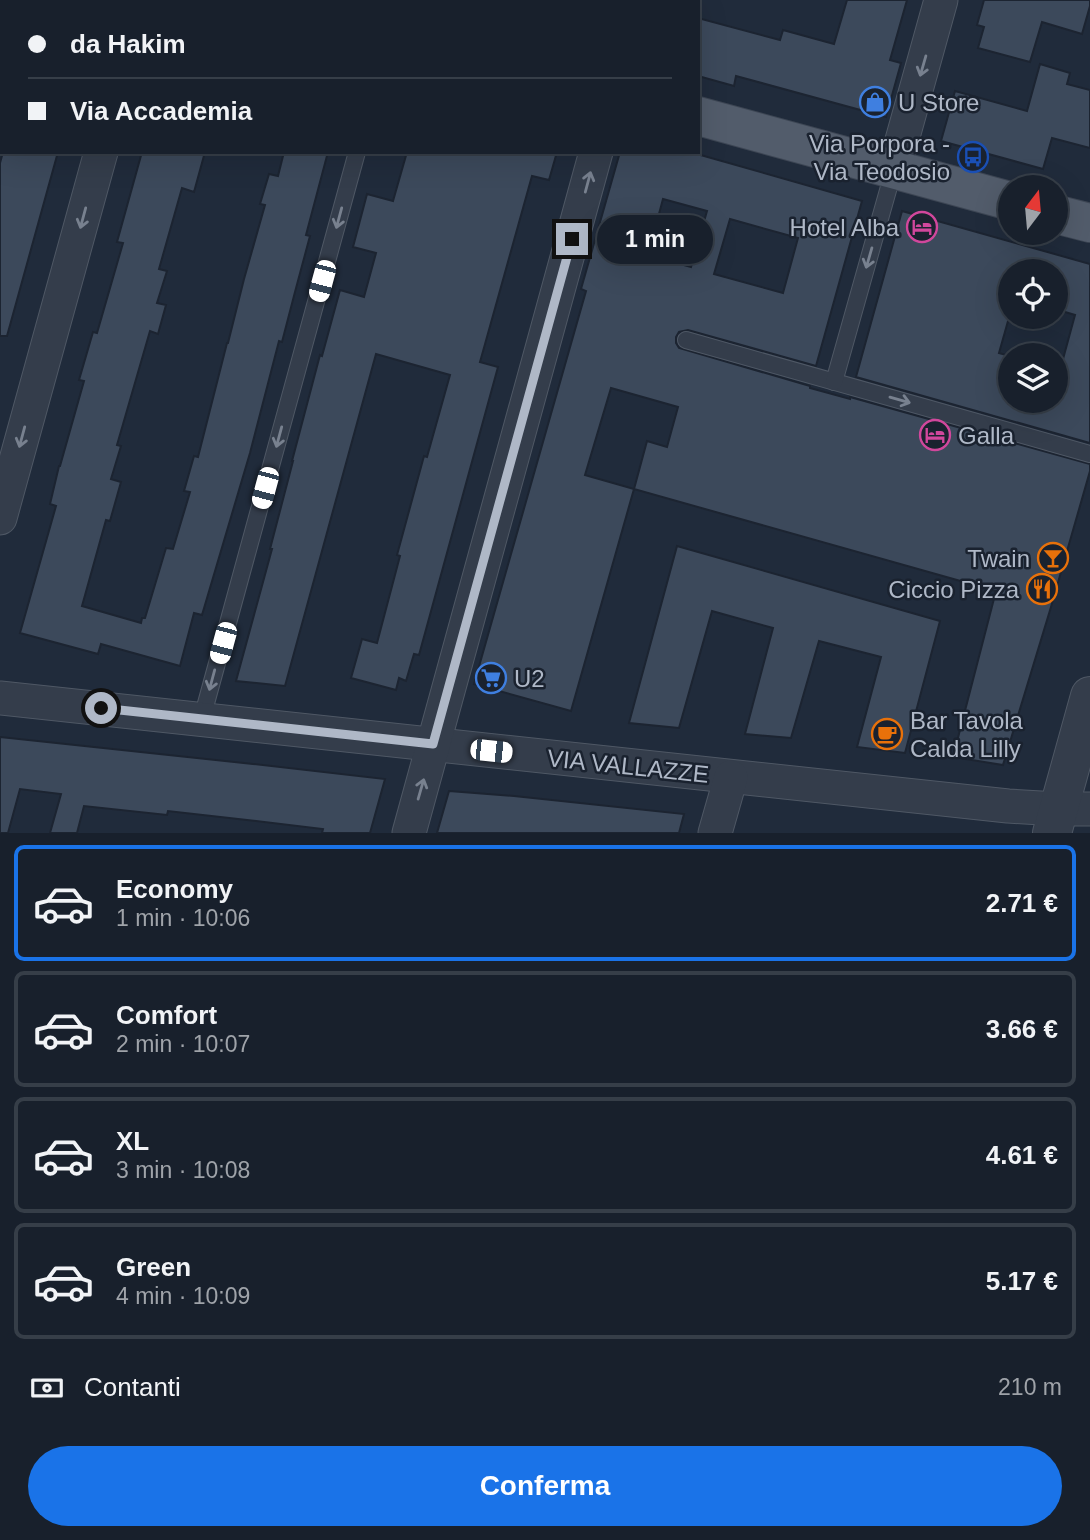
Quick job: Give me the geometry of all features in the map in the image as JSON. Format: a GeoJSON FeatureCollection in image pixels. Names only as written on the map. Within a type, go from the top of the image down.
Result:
{"type":"FeatureCollection","features":[{"type":"Feature","properties":{"kind":"main road"},"geometry":{"type":"LineString","coordinates":[[700,117],[998,198]]}},
{"type":"Feature","properties":{"kind":"main road"},"geometry":{"type":"LineString","coordinates":[[1068,217],[1090,223]]}},
{"type":"Feature","properties":{"kind":"street"},"geometry":{"type":"LineString","coordinates":[[894,169],[941,0]]}},
{"type":"Feature","properties":{"kind":"street"},"geometry":{"type":"LineString","coordinates":[[0,519],[100,154]]}},
{"type":"Feature","properties":{"kind":"street"},"geometry":{"type":"LineString","coordinates":[[409,833],[595,154]]}},
{"type":"Feature","properties":{"kind":"street"},"geometry":{"type":"LineString","coordinates":[[1067,817],[1090,696]]}},
{"type":"Feature","properties":{"kind":"street","name":"VIA VALLAZZE"},"geometry":{"type":"LineString","coordinates":[[0,698],[1009,806],[1067,817]]}},
{"type":"Feature","properties":{"kind":"street"},"geometry":{"type":"LineString","coordinates":[[715,833],[731,777]]}},
{"type":"Feature","properties":{"kind":"lane"},"geometry":{"type":"LineString","coordinates":[[202,718],[356,154]]}},
{"type":"Feature","properties":{"kind":"lane"},"geometry":{"type":"LineString","coordinates":[[834,382],[894,169]]}},
{"type":"Feature","properties":{"kind":"lane"},"geometry":{"type":"LineString","coordinates":[[686,340],[1090,454]]}},
{"type":"Feature","properties":{"kind":"building"},"geometry":{"type":"Polygon","coordinates":[[[847,0],[907,0],[890,60],[901,63],[886,117],[736,76],[734,86],[700,77],[700,19],[780,40],[783,30],[834,44],[847,0]]]}},
{"type":"Feature","properties":{"kind":"building"},"geometry":{"type":"Polygon","coordinates":[[[984,0],[1090,0],[1090,6],[1082,34],[1042,22],[1030,62],[978,48],[984,27],[977,25],[984,0]]]}},
{"type":"Feature","properties":{"kind":"building"},"geometry":{"type":"Polygon","coordinates":[[[1040,64],[1070,73],[1067,84],[1090,90],[1090,148],[1052,138],[1043,169],[941,141],[955,91],[1027,111],[1040,64]]]}},
{"type":"Feature","properties":{"kind":"building"},"geometry":{"type":"Polygon","coordinates":[[[2,154],[57,154],[7,336],[0,336],[0,163],[2,154]]]}},
{"type":"Feature","properties":{"kind":"building"},"geometry":{"type":"Polygon","coordinates":[[[141,154],[204,154],[194,192],[182,188],[159,269],[167,271],[157,303],[166,305],[158,334],[150,331],[117,445],[121,446],[111,479],[121,482],[110,521],[106,520],[82,606],[141,623],[142,618],[145,618],[166,548],[173,549],[190,492],[184,491],[194,456],[198,457],[265,205],[260,204],[269,174],[278,176],[284,154],[327,154],[306,235],[310,236],[282,342],[279,341],[250,453],[202,615],[194,613],[180,666],[101,644],[98,654],[20,633],[56,506],[50,504],[84,381],[79,380],[93,332],[97,333],[123,243],[117,242],[141,154]]]}},
{"type":"Feature","properties":{"kind":"building"},"geometry":{"type":"Polygon","coordinates":[[[406,154],[556,154],[549,180],[532,176],[480,362],[498,367],[419,655],[414,654],[406,681],[399,678],[396,690],[351,678],[362,639],[377,643],[400,556],[397,555],[450,375],[376,354],[285,686],[236,681],[320,355],[322,356],[340,290],[364,297],[376,253],[353,247],[367,194],[393,201],[406,154]]]}},
{"type":"Feature","properties":{"kind":"building"},"geometry":{"type":"Polygon","coordinates":[[[619,154],[697,154],[862,201],[816,366],[688,330],[679,332],[676,343],[679,348],[810,388],[1090,464],[1051,607],[1003,765],[953,757],[996,591],[634,489],[571,711],[474,684],[586,291],[581,289],[619,154]],[[663,199],[648,255],[691,267],[707,211],[663,199]],[[730,219],[714,274],[783,293],[798,238],[730,219]],[[611,388],[585,475],[634,489],[647,441],[667,447],[678,407],[611,388]]]}},
{"type":"Feature","properties":{"kind":"building"},"geometry":{"type":"Polygon","coordinates":[[[902,211],[998,238],[998,245],[1023,245],[1090,264],[1090,443],[856,377],[902,211]],[[998,259],[998,329],[1006,329],[1002,343],[998,343],[998,413],[1068,413],[1067,343],[1075,315],[1068,313],[1068,259],[998,259]]]}},
{"type":"Feature","properties":{"kind":"building"},"geometry":{"type":"Polygon","coordinates":[[[677,546],[940,621],[905,753],[857,747],[881,657],[819,641],[791,738],[745,734],[773,628],[712,611],[679,728],[629,723],[677,546]]]}},
{"type":"Feature","properties":{"kind":"building"},"geometry":{"type":"Polygon","coordinates":[[[0,737],[385,779],[370,833],[322,833],[323,829],[168,811],[167,815],[84,806],[77,833],[50,833],[61,794],[20,789],[8,833],[0,833],[0,737]]]}},
{"type":"Feature","properties":{"kind":"building"},"geometry":{"type":"Polygon","coordinates":[[[449,791],[684,814],[679,833],[437,833],[449,791]]]}},
{"type":"Feature","properties":{"kind":"place","name":"U Store"},"geometry":{"type":"Point","coordinates":[875,102]}},
{"type":"Feature","properties":{"kind":"place","name":"Via Porpora - Via Teodosio"},"geometry":{"type":"Point","coordinates":[973,157]}},
{"type":"Feature","properties":{"kind":"place","name":"Hotel Alba"},"geometry":{"type":"Point","coordinates":[922,227]}},
{"type":"Feature","properties":{"kind":"place","name":"Galla"},"geometry":{"type":"Point","coordinates":[935,435]}},
{"type":"Feature","properties":{"kind":"place","name":"Twain"},"geometry":{"type":"Point","coordinates":[1053,558]}},
{"type":"Feature","properties":{"kind":"place","name":"Ciccio Pizza"},"geometry":{"type":"Point","coordinates":[1042,589]}},
{"type":"Feature","properties":{"kind":"place","name":"U2"},"geometry":{"type":"Point","coordinates":[491,678]}},
{"type":"Feature","properties":{"kind":"place","name":"Bar Tavola Calda Lilly"},"geometry":{"type":"Point","coordinates":[887,734]}},
{"type":"Feature","properties":{"kind":"route"},"geometry":{"type":"LineString","coordinates":[[101,708],[433,744],[572,239]]}}]}
